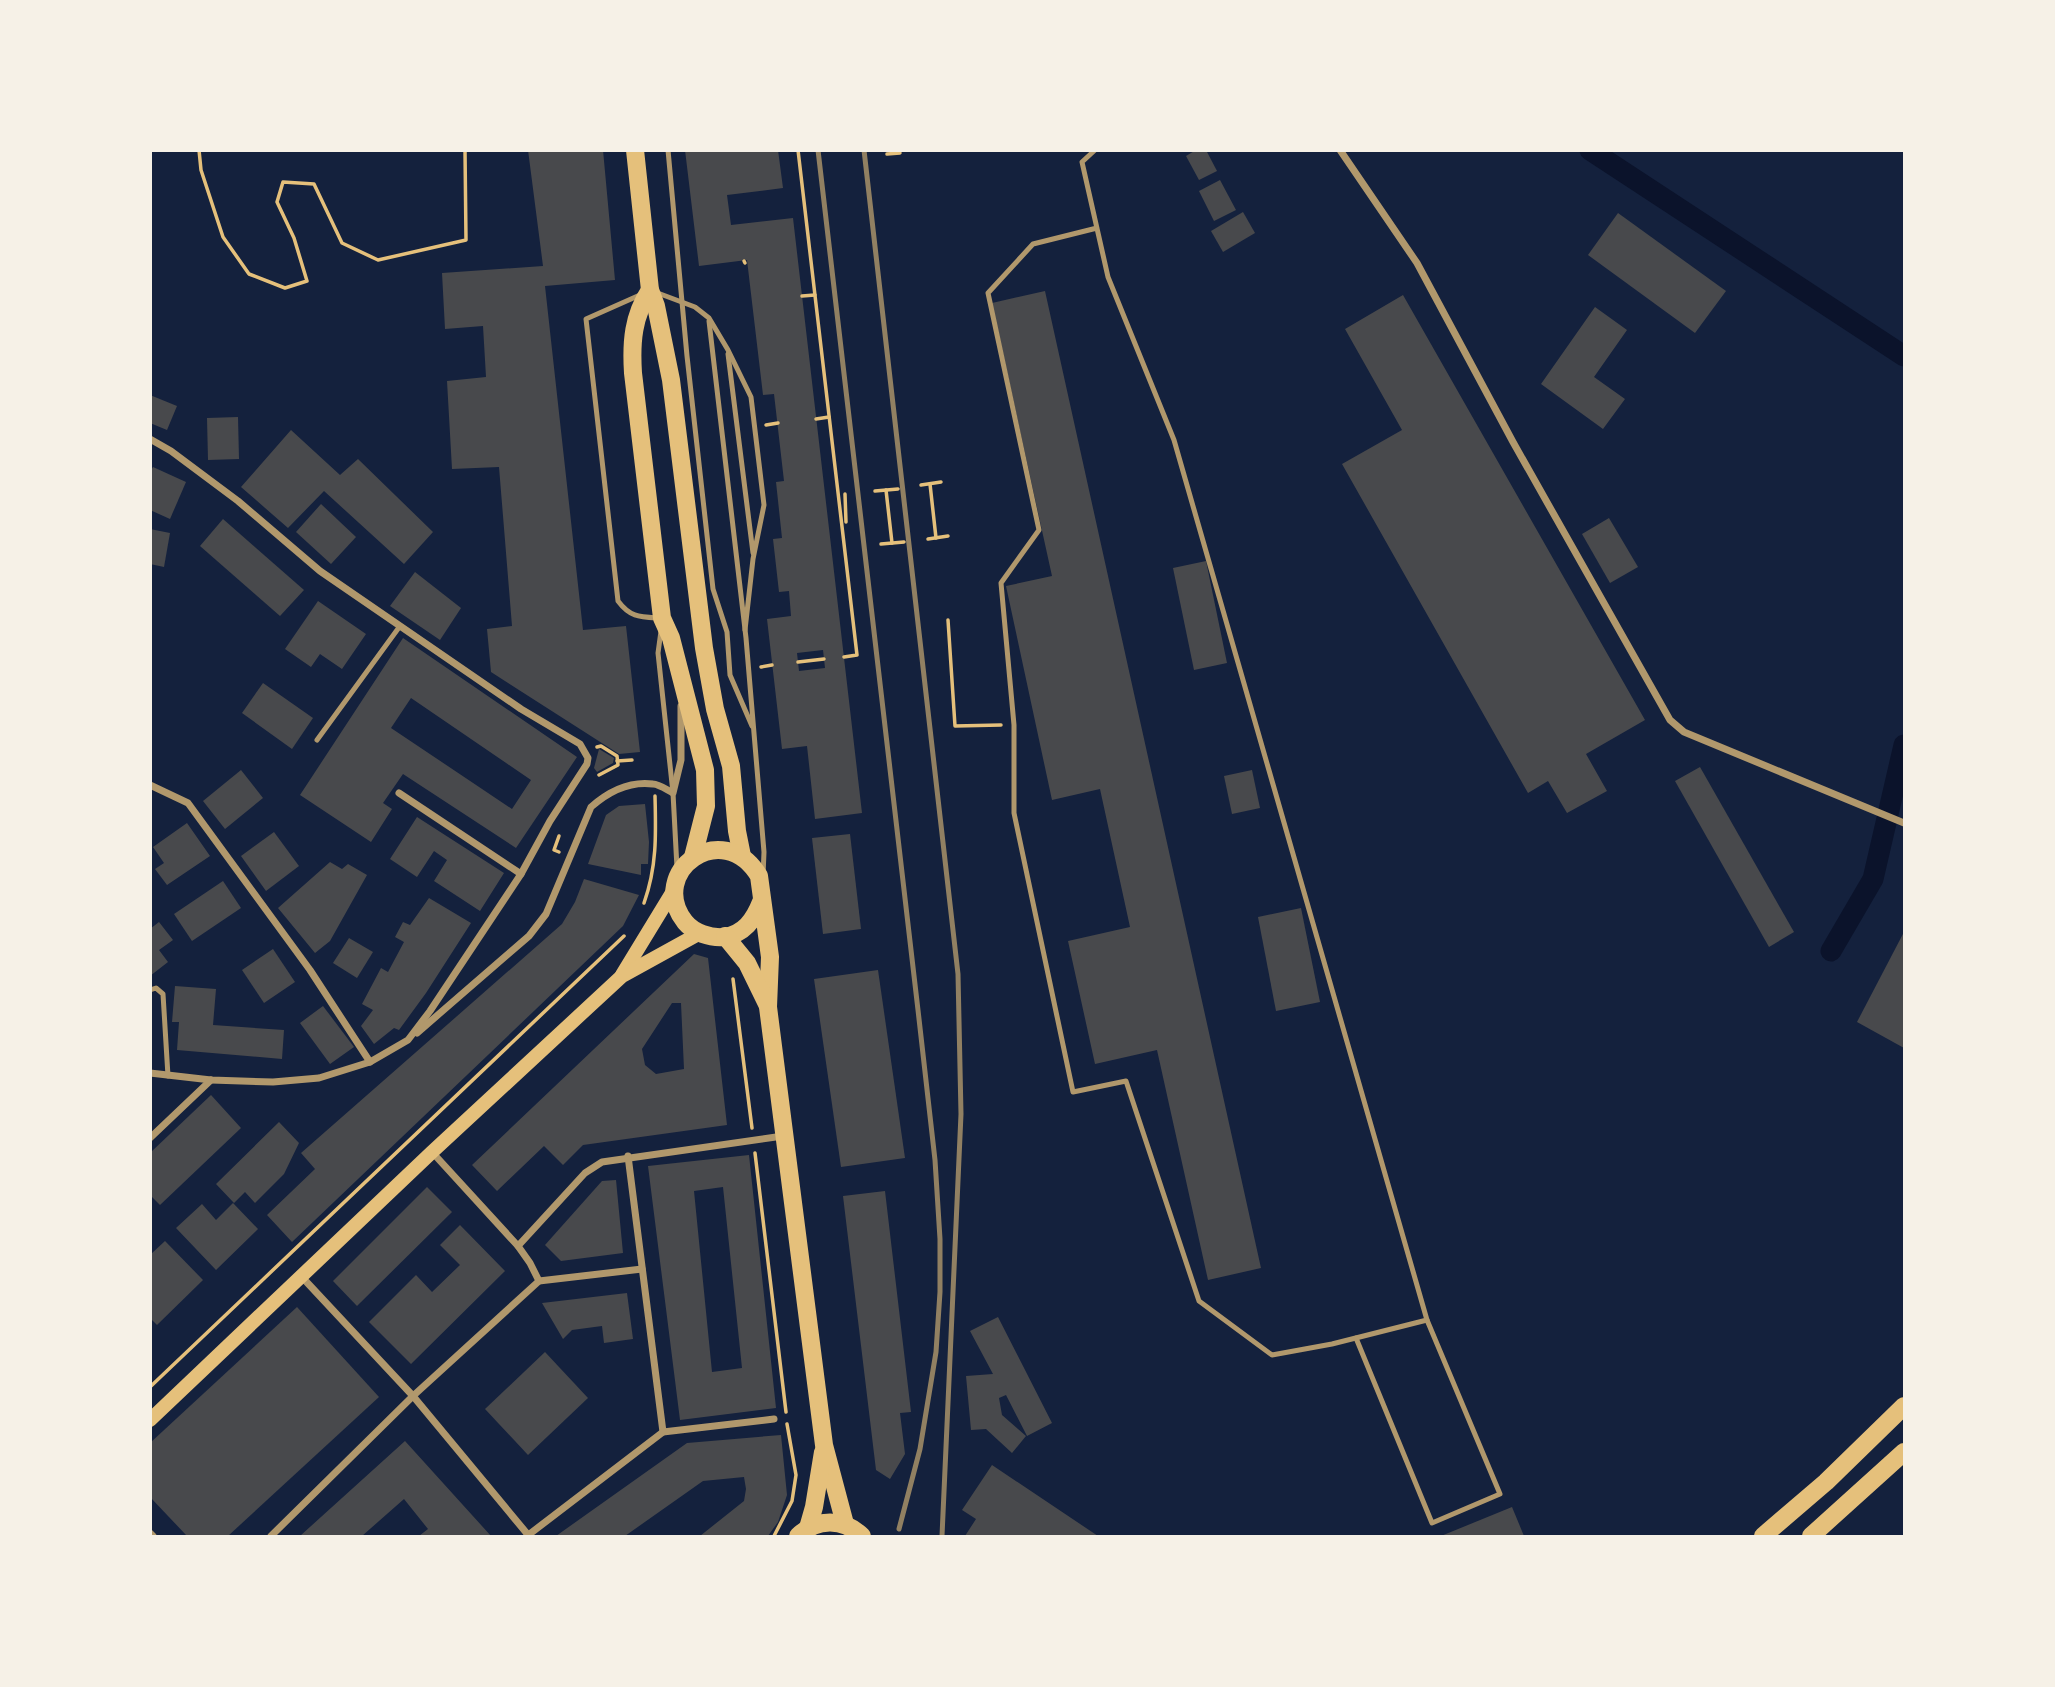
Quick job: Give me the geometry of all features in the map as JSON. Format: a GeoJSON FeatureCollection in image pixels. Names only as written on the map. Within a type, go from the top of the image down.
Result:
{"type":"FeatureCollection","features":[{"type":"Feature","properties":{"kind":"main road"},"geometry":{"type":"LineString","coordinates":[[635,150],[650,290],[656,306],[671,380],[702,634],[715,709],[731,766],[742,856]]}},
{"type":"Feature","properties":{"kind":"main road"},"geometry":{"type":"LineString","coordinates":[[650,290],[638,309],[632,356],[662,618],[671,638],[701,750],[707,790],[703,821],[693,857]]}},
{"type":"Feature","properties":{"kind":"main road"},"geometry":{"type":"LineString","coordinates":[[622,976],[676,883],[683,866],[693,857],[717,849],[742,856],[752,865],[759,876],[762,896],[769,957],[768,1007],[824,1445],[845,1524]]}},
{"type":"Feature","properties":{"kind":"main road"},"geometry":{"type":"LineString","coordinates":[[676,883],[676,904],[681,916],[689,926],[713,937],[738,932],[749,925],[762,896]]}},
{"type":"Feature","properties":{"kind":"main road"},"geometry":{"type":"LineString","coordinates":[[150,1420],[622,976],[700,933]]}},
{"type":"Feature","properties":{"kind":"main road"},"geometry":{"type":"LineString","coordinates":[[725,936],[747,962],[768,1007]]}},
{"type":"Feature","properties":{"kind":"main road"},"geometry":{"type":"LineString","coordinates":[[1763,1536],[1826,1482],[1905,1406]]}},
{"type":"Feature","properties":{"kind":"main road"},"geometry":{"type":"LineString","coordinates":[[803,1532],[814,1507],[824,1445]]}},
{"type":"Feature","properties":{"kind":"main road"},"geometry":{"type":"LineString","coordinates":[[1811,1536],[1905,1452]]}},
{"type":"Feature","properties":{"kind":"main road"},"geometry":{"type":"LineString","coordinates":[[803,1532],[826,1522],[845,1524],[862,1536]]}},
{"type":"Feature","properties":{"kind":"street"},"geometry":{"type":"LineString","coordinates":[[1340,150],[1417,263],[1513,442],[1670,720],[1684,732],[1905,823]]}},
{"type":"Feature","properties":{"kind":"street"},"geometry":{"type":"LineString","coordinates":[[150,439],[171,451],[237,501],[320,571],[521,709],[580,744],[589,758],[521,874],[408,1040]]}},
{"type":"Feature","properties":{"kind":"street"},"geometry":{"type":"LineString","coordinates":[[150,1073],[211,1080],[273,1082],[319,1078],[370,1062],[408,1040],[529,936],[546,914],[555,896],[591,807],[613,791],[626,787],[654,783],[673,793],[681,760],[681,680]]}},
{"type":"Feature","properties":{"kind":"street"},"geometry":{"type":"LineString","coordinates":[[150,785],[188,803],[310,970],[370,1062]]}},
{"type":"Feature","properties":{"kind":"street"},"geometry":{"type":"LineString","coordinates":[[399,793],[521,874]]}},
{"type":"Feature","properties":{"kind":"street"},"geometry":{"type":"LineString","coordinates":[[150,1139],[211,1080]]}},
{"type":"Feature","properties":{"kind":"street"},"geometry":{"type":"LineString","coordinates":[[518,1246],[585,1173],[602,1162],[628,1156],[786,1136]]}},
{"type":"Feature","properties":{"kind":"street"},"geometry":{"type":"LineString","coordinates":[[432,1152],[518,1246],[538,1281]]}},
{"type":"Feature","properties":{"kind":"street"},"geometry":{"type":"LineString","coordinates":[[628,1156],[663,1432]]}},
{"type":"Feature","properties":{"kind":"street"},"geometry":{"type":"LineString","coordinates":[[271,1536],[413,1396],[538,1281],[642,1269]]}},
{"type":"Feature","properties":{"kind":"street"},"geometry":{"type":"LineString","coordinates":[[301,1276],[413,1396],[528,1536],[663,1432],[774,1419]]}},
{"type":"Feature","properties":{"kind":"lane"},"geometry":{"type":"LineString","coordinates":[[668,150],[687,356],[713,589],[727,632],[730,675],[752,726]]}},
{"type":"Feature","properties":{"kind":"lane"},"geometry":{"type":"LineString","coordinates":[[1095,150],[1082,162],[1108,277],[1174,440],[1427,1320],[1500,1494],[1432,1523],[1356,1338]]}},
{"type":"Feature","properties":{"kind":"lane"},"geometry":{"type":"LineString","coordinates":[[1097,228],[1032,244],[988,293],[1039,530],[1001,583],[1014,725],[1014,813],[1073,1092],[1126,1081],[1199,1301],[1272,1355],[1427,1320]]}},
{"type":"Feature","properties":{"kind":"lane"},"geometry":{"type":"LineString","coordinates":[[676,883],[673,793],[658,653],[662,618],[640,617],[626,612],[618,601],[586,319],[650,290],[683,301],[709,318],[728,349],[751,397],[764,506],[753,559],[745,630]]}},
{"type":"Feature","properties":{"kind":"lane"},"geometry":{"type":"LineString","coordinates":[[709,318],[745,630],[764,852],[762,896]]}},
{"type":"Feature","properties":{"kind":"lane"},"geometry":{"type":"LineString","coordinates":[[728,349],[753,559]]}},
{"type":"Feature","properties":{"kind":"lane"},"geometry":{"type":"LineString","coordinates":[[723,452],[740,449]]}},
{"type":"Feature","properties":{"kind":"lane"},"geometry":{"type":"LineString","coordinates":[[317,740],[400,626]]}},
{"type":"Feature","properties":{"kind":"lane"},"geometry":{"type":"LineString","coordinates":[[150,990],[156,988],[163,994],[168,1076]]}},
{"type":"Feature","properties":{"kind":"path"},"geometry":{"type":"LineString","coordinates":[[199,150],[201,170],[223,237],[249,274],[285,288],[307,281],[294,238],[277,202],[283,182],[314,184],[342,243],[378,260],[466,240],[465,150]]}},
{"type":"Feature","properties":{"kind":"path"},"geometry":{"type":"LineString","coordinates":[[798,150],[857,656],[844,657]]}},
{"type":"Feature","properties":{"kind":"path"},"geometry":{"type":"LineString","coordinates":[[887,154],[900,153]]}},
{"type":"Feature","properties":{"kind":"path"},"geometry":{"type":"LineString","coordinates":[[802,296],[815,295]]}},
{"type":"Feature","properties":{"kind":"path"},"geometry":{"type":"LineString","coordinates":[[816,419],[829,418]]}},
{"type":"Feature","properties":{"kind":"path"},"geometry":{"type":"LineString","coordinates":[[765,425],[778,424]]}},
{"type":"Feature","properties":{"kind":"path"},"geometry":{"type":"LineString","coordinates":[[921,485],[941,482]]}},
{"type":"Feature","properties":{"kind":"path"},"geometry":{"type":"LineString","coordinates":[[930,484],[936,537]]}},
{"type":"Feature","properties":{"kind":"path"},"geometry":{"type":"LineString","coordinates":[[875,491],[898,489]]}},
{"type":"Feature","properties":{"kind":"path"},"geometry":{"type":"LineString","coordinates":[[886,490],[891,543]]}},
{"type":"Feature","properties":{"kind":"path"},"geometry":{"type":"LineString","coordinates":[[838,494],[851,493]]}},
{"type":"Feature","properties":{"kind":"path"},"geometry":{"type":"LineString","coordinates":[[845,494],[846,522]]}},
{"type":"Feature","properties":{"kind":"path"},"geometry":{"type":"LineString","coordinates":[[928,538],[948,536]]}},
{"type":"Feature","properties":{"kind":"path"},"geometry":{"type":"LineString","coordinates":[[881,544],[904,542]]}},
{"type":"Feature","properties":{"kind":"path"},"geometry":{"type":"LineString","coordinates":[[948,620],[956,726],[1014,725]]}},
{"type":"Feature","properties":{"kind":"path"},"geometry":{"type":"LineString","coordinates":[[798,662],[824,659]]}},
{"type":"Feature","properties":{"kind":"path"},"geometry":{"type":"LineString","coordinates":[[599,775],[618,765],[617,756],[601,746]]}},
{"type":"Feature","properties":{"kind":"path"},"geometry":{"type":"LineString","coordinates":[[617,761],[632,760]]}},
{"type":"Feature","properties":{"kind":"path"},"geometry":{"type":"LineString","coordinates":[[643,908],[652,882],[657,843],[654,783]]}},
{"type":"Feature","properties":{"kind":"path"},"geometry":{"type":"LineString","coordinates":[[150,1387],[633,928]]}},
{"type":"Feature","properties":{"kind":"path"},"geometry":{"type":"LineString","coordinates":[[731,967],[788,1430],[796,1475],[792,1501],[776,1535]]}},
{"type":"Feature","properties":{"kind":"building"},"geometry":{"type":"Polygon","coordinates":[[[528,150],[603,150],[615,280],[545,286],[583,630],[626,626],[640,752],[619,754],[491,672],[487,629],[512,626],[499,467],[452,469],[447,381],[486,377],[483,326],[445,329],[442,273],[543,266],[528,150]]]}},
{"type":"Feature","properties":{"kind":"building"},"geometry":{"type":"Polygon","coordinates":[[[685,150],[778,150],[783,188],[727,195],[731,225],[793,218],[862,813],[815,819],[807,746],[782,749],[767,619],[791,616],[789,591],[779,592],[773,539],[782,538],[776,482],[784,481],[774,394],[763,395],[747,260],[699,266],[685,150]],[[823,650],[797,653],[799,671],[825,668],[823,650]]]}},
{"type":"Feature","properties":{"kind":"building"},"geometry":{"type":"Polygon","coordinates":[[[1196,150],[1206,150],[1217,171],[1199,180],[1186,156],[1196,150]]]}},
{"type":"Feature","properties":{"kind":"building"},"geometry":{"type":"Polygon","coordinates":[[[1220,180],[1236,210],[1214,221],[1199,191],[1220,180]]]}},
{"type":"Feature","properties":{"kind":"building"},"geometry":{"type":"Polygon","coordinates":[[[1243,212],[1255,233],[1223,252],[1211,231],[1243,212]]]}},
{"type":"Feature","properties":{"kind":"building"},"geometry":{"type":"Polygon","coordinates":[[[1618,213],[1726,291],[1695,333],[1588,255],[1618,213]]]}},
{"type":"Feature","properties":{"kind":"building"},"geometry":{"type":"Polygon","coordinates":[[[1045,291],[1261,1268],[1208,1280],[1157,1050],[1095,1064],[1068,941],[1130,927],[1100,789],[1052,800],[1006,586],[1052,576],[992,303],[1045,291]]]}},
{"type":"Feature","properties":{"kind":"building"},"geometry":{"type":"Polygon","coordinates":[[[1403,295],[1645,720],[1586,754],[1607,791],[1567,813],[1548,781],[1528,793],[1342,464],[1402,430],[1345,329],[1403,295]]]}},
{"type":"Feature","properties":{"kind":"building"},"geometry":{"type":"Polygon","coordinates":[[[1595,307],[1627,330],[1594,377],[1625,399],[1603,429],[1541,384],[1595,307]]]}},
{"type":"Feature","properties":{"kind":"building"},"geometry":{"type":"Polygon","coordinates":[[[150,395],[177,406],[167,430],[150,423],[150,395]]]}},
{"type":"Feature","properties":{"kind":"building"},"geometry":{"type":"Polygon","coordinates":[[[238,417],[239,459],[208,460],[207,418],[238,417]]]}},
{"type":"Feature","properties":{"kind":"building"},"geometry":{"type":"Polygon","coordinates":[[[291,430],[340,475],[358,459],[433,532],[404,564],[324,491],[288,528],[241,487],[291,430]]]}},
{"type":"Feature","properties":{"kind":"building"},"geometry":{"type":"Polygon","coordinates":[[[153,467],[186,482],[170,519],[150,510],[150,472],[153,467]]]}},
{"type":"Feature","properties":{"kind":"building"},"geometry":{"type":"Polygon","coordinates":[[[321,504],[356,537],[331,564],[296,532],[321,504]]]}},
{"type":"Feature","properties":{"kind":"building"},"geometry":{"type":"Polygon","coordinates":[[[1609,518],[1638,567],[1610,583],[1582,534],[1609,518]]]}},
{"type":"Feature","properties":{"kind":"building"},"geometry":{"type":"Polygon","coordinates":[[[223,519],[304,590],[280,616],[200,546],[223,519]]]}},
{"type":"Feature","properties":{"kind":"building"},"geometry":{"type":"Polygon","coordinates":[[[150,529],[170,533],[164,567],[150,564],[150,529]]]}},
{"type":"Feature","properties":{"kind":"building"},"geometry":{"type":"Polygon","coordinates":[[[1206,561],[1227,663],[1194,670],[1173,568],[1206,561]]]}},
{"type":"Feature","properties":{"kind":"building"},"geometry":{"type":"Polygon","coordinates":[[[415,572],[461,608],[440,640],[390,606],[415,572]]]}},
{"type":"Feature","properties":{"kind":"building"},"geometry":{"type":"Polygon","coordinates":[[[318,601],[366,634],[342,669],[320,654],[311,667],[285,649],[318,601]]]}},
{"type":"Feature","properties":{"kind":"building"},"geometry":{"type":"Polygon","coordinates":[[[403,638],[577,757],[516,848],[403,774],[383,803],[392,809],[371,842],[300,795],[403,638]],[[411,698],[391,728],[512,809],[531,780],[411,698]]]}},
{"type":"Feature","properties":{"kind":"building"},"geometry":{"type":"Polygon","coordinates":[[[263,683],[313,718],[292,749],[242,713],[263,683]]]}},
{"type":"Feature","properties":{"kind":"building"},"geometry":{"type":"Polygon","coordinates":[[[599,749],[614,758],[613,763],[597,772],[594,768],[599,749]]]}},
{"type":"Feature","properties":{"kind":"building"},"geometry":{"type":"Polygon","coordinates":[[[1700,767],[1794,932],[1769,947],[1675,781],[1700,767]]]}},
{"type":"Feature","properties":{"kind":"building"},"geometry":{"type":"Polygon","coordinates":[[[241,770],[263,798],[225,829],[203,801],[241,770]]]}},
{"type":"Feature","properties":{"kind":"building"},"geometry":{"type":"Polygon","coordinates":[[[1252,770],[1260,808],[1232,814],[1224,776],[1252,770]]]}},
{"type":"Feature","properties":{"kind":"building"},"geometry":{"type":"Polygon","coordinates":[[[645,804],[648,864],[641,864],[641,875],[588,864],[606,815],[619,806],[645,804]]]}},
{"type":"Feature","properties":{"kind":"building"},"geometry":{"type":"Polygon","coordinates":[[[417,817],[504,873],[480,911],[434,881],[447,860],[434,851],[417,877],[390,859],[417,817]]]}},
{"type":"Feature","properties":{"kind":"building"},"geometry":{"type":"Polygon","coordinates":[[[187,823],[210,856],[167,885],[155,869],[164,863],[153,847],[187,823]]]}},
{"type":"Feature","properties":{"kind":"building"},"geometry":{"type":"Polygon","coordinates":[[[274,832],[299,866],[266,891],[241,856],[274,832]]]}},
{"type":"Feature","properties":{"kind":"building"},"geometry":{"type":"Polygon","coordinates":[[[850,834],[861,929],[823,934],[812,838],[850,834]]]}},
{"type":"Feature","properties":{"kind":"building"},"geometry":{"type":"Polygon","coordinates":[[[330,862],[342,869],[348,864],[367,875],[330,941],[315,953],[278,908],[330,862]]]}},
{"type":"Feature","properties":{"kind":"building"},"geometry":{"type":"Polygon","coordinates":[[[584,879],[639,895],[623,926],[292,1242],[267,1215],[315,1169],[301,1153],[562,924],[584,879]]]}},
{"type":"Feature","properties":{"kind":"building"},"geometry":{"type":"Polygon","coordinates":[[[223,881],[241,908],[192,941],[174,914],[223,881]]]}},
{"type":"Feature","properties":{"kind":"building"},"geometry":{"type":"Polygon","coordinates":[[[429,898],[471,923],[399,1030],[394,1028],[374,1044],[361,1026],[373,1010],[362,1004],[381,968],[388,972],[404,942],[395,937],[403,922],[410,925],[429,898]]]}},
{"type":"Feature","properties":{"kind":"building"},"geometry":{"type":"Polygon","coordinates":[[[1301,908],[1320,1002],[1276,1011],[1258,917],[1301,908]]]}},
{"type":"Feature","properties":{"kind":"building"},"geometry":{"type":"Polygon","coordinates":[[[159,922],[173,940],[159,950],[168,962],[150,976],[150,929],[159,922]]]}},
{"type":"Feature","properties":{"kind":"building"},"geometry":{"type":"Polygon","coordinates":[[[1904,932],[1904,1048],[1857,1022],[1904,932]]]}},
{"type":"Feature","properties":{"kind":"building"},"geometry":{"type":"Polygon","coordinates":[[[349,938],[373,952],[357,978],[333,963],[349,938]]]}},
{"type":"Feature","properties":{"kind":"building"},"geometry":{"type":"Polygon","coordinates":[[[273,949],[295,982],[264,1003],[242,970],[273,949]]]}},
{"type":"Feature","properties":{"kind":"building"},"geometry":{"type":"Polygon","coordinates":[[[694,954],[708,958],[727,1125],[583,1145],[563,1165],[544,1146],[497,1191],[472,1165],[694,954]],[[672,1003],[642,1049],[645,1065],[656,1074],[684,1069],[681,1003],[672,1003]]]}},
{"type":"Feature","properties":{"kind":"building"},"geometry":{"type":"Polygon","coordinates":[[[878,970],[905,1158],[841,1167],[814,979],[878,970]]]}},
{"type":"Feature","properties":{"kind":"building"},"geometry":{"type":"Polygon","coordinates":[[[175,986],[216,989],[213,1025],[284,1030],[282,1059],[177,1050],[179,1022],[172,1022],[175,986]]]}},
{"type":"Feature","properties":{"kind":"building"},"geometry":{"type":"Polygon","coordinates":[[[323,1006],[354,1047],[330,1064],[300,1023],[323,1006]]]}},
{"type":"Feature","properties":{"kind":"building"},"geometry":{"type":"Polygon","coordinates":[[[211,1095],[241,1128],[160,1205],[150,1195],[150,1153],[211,1095]]]}},
{"type":"Feature","properties":{"kind":"building"},"geometry":{"type":"Polygon","coordinates":[[[279,1122],[299,1143],[284,1174],[255,1203],[245,1192],[234,1203],[216,1184],[279,1122]]]}},
{"type":"Feature","properties":{"kind":"building"},"geometry":{"type":"Polygon","coordinates":[[[749,1155],[776,1408],[680,1420],[648,1166],[749,1155]],[[723,1187],[694,1191],[712,1372],[742,1368],[723,1187]]]}},
{"type":"Feature","properties":{"kind":"building"},"geometry":{"type":"Polygon","coordinates":[[[616,1180],[623,1253],[561,1261],[545,1245],[602,1181],[616,1180]]]}},
{"type":"Feature","properties":{"kind":"building"},"geometry":{"type":"Polygon","coordinates":[[[427,1187],[452,1212],[357,1306],[333,1281],[427,1187]]]}},
{"type":"Feature","properties":{"kind":"building"},"geometry":{"type":"Polygon","coordinates":[[[885,1191],[911,1412],[900,1413],[905,1454],[890,1479],[876,1470],[843,1196],[885,1191]]]}},
{"type":"Feature","properties":{"kind":"building"},"geometry":{"type":"Polygon","coordinates":[[[233,1203],[258,1229],[216,1270],[176,1228],[202,1204],[216,1220],[233,1203]]]}},
{"type":"Feature","properties":{"kind":"building"},"geometry":{"type":"Polygon","coordinates":[[[460,1225],[505,1271],[411,1364],[369,1322],[416,1275],[432,1292],[460,1265],[440,1245],[460,1225]]]}},
{"type":"Feature","properties":{"kind":"building"},"geometry":{"type":"Polygon","coordinates":[[[165,1241],[203,1280],[157,1325],[150,1318],[150,1255],[165,1241]]]}},
{"type":"Feature","properties":{"kind":"building"},"geometry":{"type":"Polygon","coordinates":[[[627,1293],[633,1339],[604,1343],[602,1326],[572,1330],[563,1339],[542,1303],[627,1293]]]}},
{"type":"Feature","properties":{"kind":"building"},"geometry":{"type":"Polygon","coordinates":[[[297,1307],[379,1397],[228,1536],[187,1536],[150,1497],[150,1443],[297,1307]]]}},
{"type":"Feature","properties":{"kind":"building"},"geometry":{"type":"Polygon","coordinates":[[[998,1317],[1052,1423],[1027,1436],[1006,1395],[999,1398],[1002,1415],[1026,1436],[1012,1453],[986,1429],[971,1430],[966,1376],[993,1374],[970,1331],[998,1317]]]}},
{"type":"Feature","properties":{"kind":"building"},"geometry":{"type":"Polygon","coordinates":[[[545,1352],[588,1398],[528,1455],[485,1409],[545,1352]]]}},
{"type":"Feature","properties":{"kind":"building"},"geometry":{"type":"Polygon","coordinates":[[[781,1435],[787,1495],[778,1522],[768,1536],[700,1536],[744,1501],[744,1477],[703,1481],[625,1536],[556,1536],[687,1443],[781,1435]]]}},
{"type":"Feature","properties":{"kind":"building"},"geometry":{"type":"Polygon","coordinates":[[[405,1441],[491,1536],[419,1536],[428,1529],[404,1499],[362,1536],[300,1536],[405,1441]]]}},
{"type":"Feature","properties":{"kind":"building"},"geometry":{"type":"Polygon","coordinates":[[[992,1465],[1098,1536],[965,1536],[976,1519],[962,1510],[992,1465]]]}},
{"type":"Feature","properties":{"kind":"building"},"geometry":{"type":"Polygon","coordinates":[[[1512,1507],[1524,1536],[1441,1536],[1512,1507]]]}},
{"type":"Feature","properties":{"kind":"waterway"},"geometry":{"type":"LineString","coordinates":[[1590,150],[1904,356]]}},
{"type":"Feature","properties":{"kind":"waterway"},"geometry":{"type":"LineString","coordinates":[[1831,951],[1873,879],[1904,745]]}},
{"type":"Feature","properties":{"kind":"railway"},"geometry":{"type":"LineString","coordinates":[[818,150],[935,1160],[940,1239],[936,1352],[920,1449],[899,1529]]}},
{"type":"Feature","properties":{"kind":"railway"},"geometry":{"type":"LineString","coordinates":[[864,150],[958,974],[961,1114],[942,1536]]}}]}
